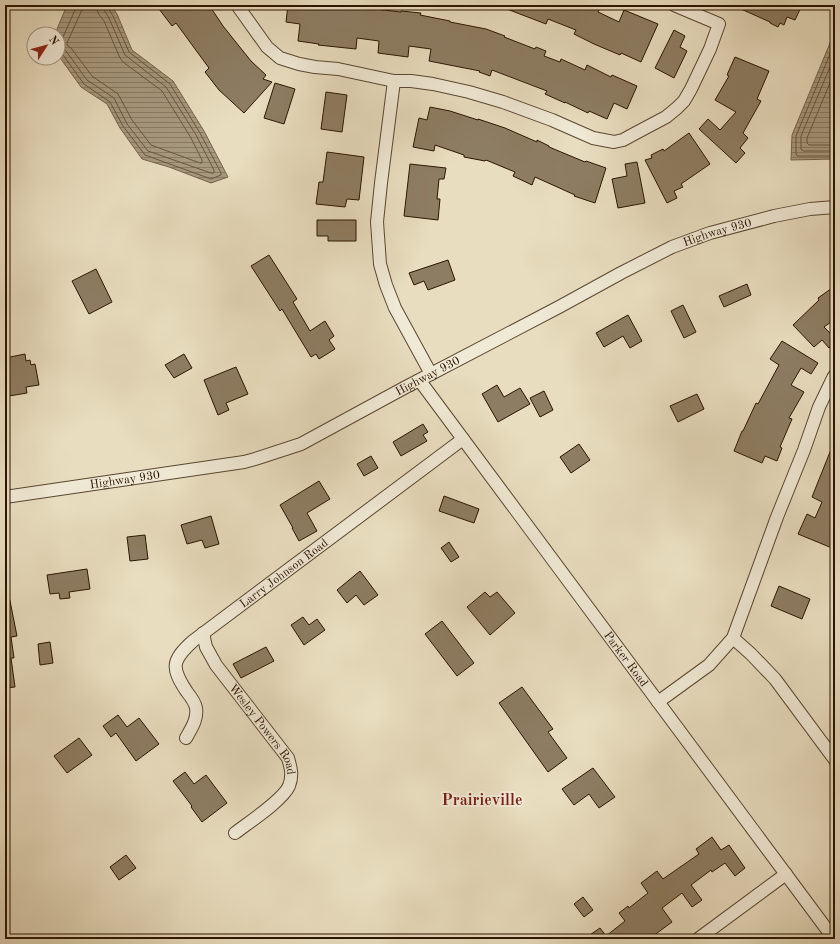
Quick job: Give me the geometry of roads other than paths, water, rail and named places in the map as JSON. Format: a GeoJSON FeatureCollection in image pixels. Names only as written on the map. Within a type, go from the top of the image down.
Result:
{"type":"FeatureCollection","features":[{"type":"Feature","properties":{"kind":"street"},"geometry":{"type":"LineString","coordinates":[[237,5],[267,47],[280,58],[315,67],[338,69],[394,81],[411,81],[433,84],[468,92],[503,102],[552,120],[593,138],[614,142],[623,140],[666,117],[677,108],[691,90],[710,49],[719,24],[674,5]]}},
{"type":"Feature","properties":{"kind":"street"},"geometry":{"type":"LineString","coordinates":[[394,81],[377,222],[380,264],[395,308],[431,374]]}},
{"type":"Feature","properties":{"kind":"street","name":"Highway 930"},"geometry":{"type":"LineString","coordinates":[[5,497],[244,462],[301,444],[672,246],[710,233],[774,216],[810,209],[835,207]]}},
{"type":"Feature","properties":{"kind":"street"},"geometry":{"type":"LineString","coordinates":[[658,702],[709,665],[733,638],[819,408],[835,375]]}},
{"type":"Feature","properties":{"kind":"street","name":"Parker Road"},"geometry":{"type":"LineString","coordinates":[[418,381],[463,439],[834,939]]}},
{"type":"Feature","properties":{"kind":"street","name":"Larry Johnson Road"},"geometry":{"type":"LineString","coordinates":[[186,738],[196,718],[196,709],[194,701],[179,680],[176,672],[175,664],[182,650],[463,439]]}},
{"type":"Feature","properties":{"kind":"street","name":"Wesley Powers Road"},"geometry":{"type":"LineString","coordinates":[[204,633],[206,647],[216,665],[288,758],[292,772],[289,786],[279,800],[235,833]]}},
{"type":"Feature","properties":{"kind":"street"},"geometry":{"type":"LineString","coordinates":[[733,638],[775,679],[835,760]]}},
{"type":"Feature","properties":{"kind":"street"},"geometry":{"type":"LineString","coordinates":[[698,939],[786,874]]}},
{"type":"Feature","properties":{"kind":"water"},"geometry":{"type":"Polygon","coordinates":[[[67,5],[111,5],[117,14],[132,50],[173,81],[204,131],[228,177],[211,183],[169,167],[142,159],[120,128],[107,104],[81,87],[66,66],[66,26],[58,26],[67,5]]]}},
{"type":"Feature","properties":{"kind":"water"},"geometry":{"type":"Polygon","coordinates":[[[835,31],[835,159],[791,160],[792,135],[835,31]]]}},
{"type":"Feature","properties":{"kind":"district","name":"Prairieville"},"geometry":{"type":"Point","coordinates":[482,799]}}]}
